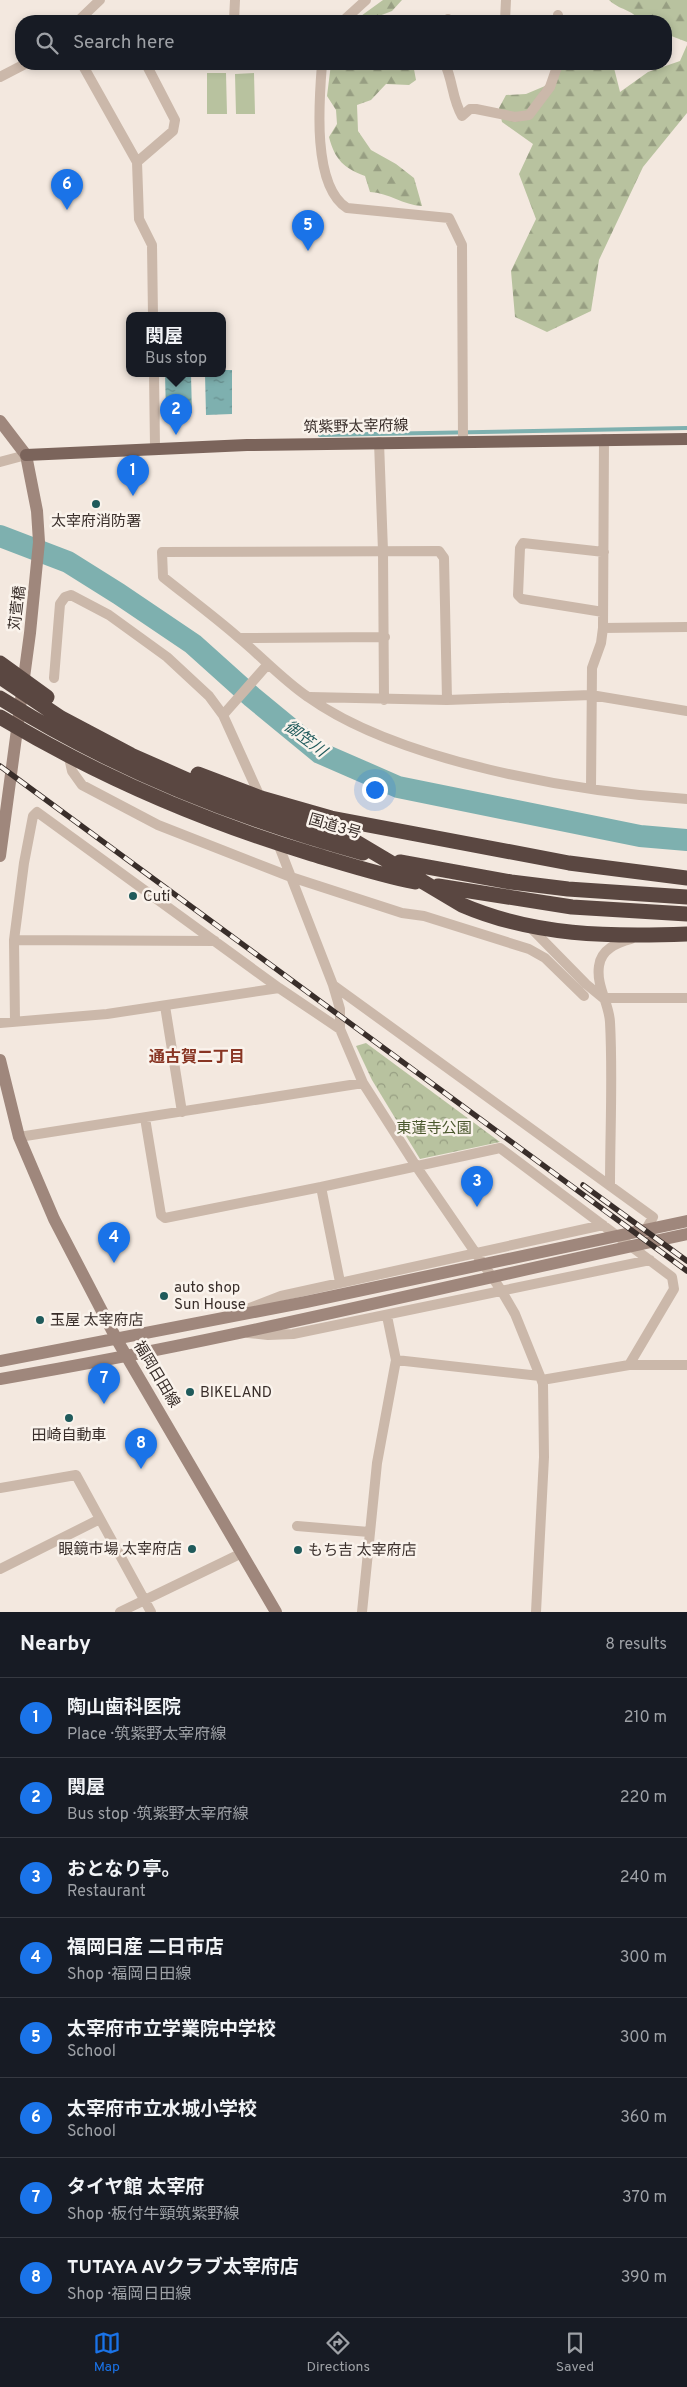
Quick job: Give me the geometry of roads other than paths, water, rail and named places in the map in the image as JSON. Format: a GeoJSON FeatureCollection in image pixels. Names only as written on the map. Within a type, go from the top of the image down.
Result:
{"type":"FeatureCollection","features":[{"type":"Feature","properties":{"kind":"highway"},"geometry":{"type":"LineString","coordinates":[[0,663],[57,704],[105,732],[263,804],[346,836],[462,905],[494,918],[530,928],[571,932],[642,936],[687,934]]}},
{"type":"Feature","properties":{"kind":"highway"},"geometry":{"type":"LineString","coordinates":[[0,677],[62,718],[131,755],[217,793],[398,832],[569,864],[687,878]]}},
{"type":"Feature","properties":{"kind":"highway","name":"国道3号"},"geometry":{"type":"LineString","coordinates":[[0,698],[25,714],[122,765],[189,794],[318,840],[408,864],[511,882],[568,890],[687,897]]}},
{"type":"Feature","properties":{"kind":"highway"},"geometry":{"type":"LineString","coordinates":[[0,717],[116,779],[187,811],[257,838],[412,882],[510,899],[572,907],[687,914]]}},
{"type":"Feature","properties":{"kind":"main road"},"geometry":{"type":"LineString","coordinates":[[0,421],[26,455]]}},
{"type":"Feature","properties":{"kind":"main road","name":"筑紫野太宰府線"},"geometry":{"type":"LineString","coordinates":[[26,455],[155,447],[379,442],[463,438],[687,439]]}},
{"type":"Feature","properties":{"kind":"main road","name":"苅萱橋"},"geometry":{"type":"LineString","coordinates":[[0,856],[37,572],[37,511],[26,455]]}},
{"type":"Feature","properties":{"kind":"main road","name":"福岡日田線"},"geometry":{"type":"LineString","coordinates":[[0,1060],[19,1137],[54,1220],[117,1340],[276,1612]]}},
{"type":"Feature","properties":{"kind":"main road"},"geometry":{"type":"LineString","coordinates":[[0,1361],[117,1340],[232,1315],[306,1302],[687,1221]]}},
{"type":"Feature","properties":{"kind":"main road"},"geometry":{"type":"LineString","coordinates":[[0,1379],[128,1356],[687,1234]]}},
{"type":"Feature","properties":{"kind":"street"},"geometry":{"type":"LineString","coordinates":[[84,15],[100,0]]}},
{"type":"Feature","properties":{"kind":"street"},"geometry":{"type":"LineString","coordinates":[[234,15],[235,0]]}},
{"type":"Feature","properties":{"kind":"street"},"geometry":{"type":"LineString","coordinates":[[350,15],[366,0]]}},
{"type":"Feature","properties":{"kind":"street"},"geometry":{"type":"LineString","coordinates":[[505,15],[506,0]]}},
{"type":"Feature","properties":{"kind":"street"},"geometry":{"type":"LineString","coordinates":[[0,77],[15,69]]}},
{"type":"Feature","properties":{"kind":"street"},"geometry":{"type":"LineString","coordinates":[[85,70],[136,162],[139,218],[152,245],[153,312]]}},
{"type":"Feature","properties":{"kind":"street"},"geometry":{"type":"LineString","coordinates":[[136,162],[173,131],[175,125],[175,120],[149,70]]}},
{"type":"Feature","properties":{"kind":"street"},"geometry":{"type":"LineString","coordinates":[[322,70],[319,106],[320,143],[330,189],[338,202],[347,208],[448,218],[462,245],[463,438]]}},
{"type":"Feature","properties":{"kind":"street"},"geometry":{"type":"LineString","coordinates":[[448,70],[451,76],[455,103],[462,116],[470,109],[476,109],[515,117],[529,115],[550,87],[556,70]]}},
{"type":"Feature","properties":{"kind":"street"},"geometry":{"type":"LineString","coordinates":[[154,377],[155,447]]}},
{"type":"Feature","properties":{"kind":"street"},"geometry":{"type":"LineString","coordinates":[[590,789],[592,668],[601,643],[603,628],[604,439]]}},
{"type":"Feature","properties":{"kind":"street"},"geometry":{"type":"LineString","coordinates":[[379,442],[383,550],[384,700]]}},
{"type":"Feature","properties":{"kind":"street"},"geometry":{"type":"LineString","coordinates":[[0,462],[26,455]]}},
{"type":"Feature","properties":{"kind":"street"},"geometry":{"type":"LineString","coordinates":[[603,612],[522,599],[518,595],[520,548],[523,543],[604,552]]}},
{"type":"Feature","properties":{"kind":"street"},"geometry":{"type":"LineString","coordinates":[[447,700],[443,553],[439,551],[383,550],[162,552],[163,577],[239,638],[307,697],[343,719],[424,751],[502,772],[590,789],[687,800]]}},
{"type":"Feature","properties":{"kind":"street"},"geometry":{"type":"LineString","coordinates":[[54,678],[60,604],[65,597],[71,595],[109,615],[167,658],[226,712],[334,985],[340,1009],[340,1029],[363,1083],[416,1166],[501,1290],[515,1314],[541,1378],[544,1457],[536,1612]]}},
{"type":"Feature","properties":{"kind":"street"},"geometry":{"type":"LineString","coordinates":[[603,628],[687,627]]}},
{"type":"Feature","properties":{"kind":"street"},"geometry":{"type":"LineString","coordinates":[[239,638],[384,637]]}},
{"type":"Feature","properties":{"kind":"street"},"geometry":{"type":"LineString","coordinates":[[226,712],[268,664]]}},
{"type":"Feature","properties":{"kind":"street"},"geometry":{"type":"LineString","coordinates":[[307,697],[447,700],[591,695],[687,711]]}},
{"type":"Feature","properties":{"kind":"street"},"geometry":{"type":"LineString","coordinates":[[62,718],[72,771],[82,785],[158,826],[291,877],[402,913],[424,916],[528,949],[545,958],[584,996]]}},
{"type":"Feature","properties":{"kind":"street"},"geometry":{"type":"LineString","coordinates":[[15,1022],[14,940],[24,863],[33,816],[38,812],[279,988],[340,1029]]}},
{"type":"Feature","properties":{"kind":"street"},"geometry":{"type":"LineString","coordinates":[[530,928],[586,984],[604,998],[687,998]]}},
{"type":"Feature","properties":{"kind":"street"},"geometry":{"type":"LineString","coordinates":[[610,1186],[610,1020],[599,981],[599,966],[603,954],[612,946],[642,936]]}},
{"type":"Feature","properties":{"kind":"street"},"geometry":{"type":"LineString","coordinates":[[14,940],[214,941]]}},
{"type":"Feature","properties":{"kind":"street"},"geometry":{"type":"LineString","coordinates":[[334,985],[653,1217],[634,1248]]}},
{"type":"Feature","properties":{"kind":"street"},"geometry":{"type":"LineString","coordinates":[[0,1023],[107,1014],[279,988]]}},
{"type":"Feature","properties":{"kind":"street"},"geometry":{"type":"LineString","coordinates":[[166,1006],[182,1112]]}},
{"type":"Feature","properties":{"kind":"street"},"geometry":{"type":"LineString","coordinates":[[19,1137],[363,1083]]}},
{"type":"Feature","properties":{"kind":"street"},"geometry":{"type":"LineString","coordinates":[[145,1118],[160,1215],[165,1218],[321,1187],[500,1148],[672,1277],[674,1289],[629,1364]]}},
{"type":"Feature","properties":{"kind":"street"},"geometry":{"type":"LineString","coordinates":[[321,1187],[340,1282]]}},
{"type":"Feature","properties":{"kind":"street"},"geometry":{"type":"LineString","coordinates":[[232,1315],[281,1296],[603,1225]]}},
{"type":"Feature","properties":{"kind":"street"},"geometry":{"type":"LineString","coordinates":[[239,1332],[268,1335],[293,1334],[650,1260]]}},
{"type":"Feature","properties":{"kind":"street"},"geometry":{"type":"LineString","coordinates":[[362,1612],[377,1463],[396,1360],[387,1316]]}},
{"type":"Feature","properties":{"kind":"street"},"geometry":{"type":"LineString","coordinates":[[396,1360],[541,1378],[629,1364],[687,1365]]}},
{"type":"Feature","properties":{"kind":"street"},"geometry":{"type":"LineString","coordinates":[[0,1488],[76,1475],[151,1612]]}},
{"type":"Feature","properties":{"kind":"street"},"geometry":{"type":"LineString","coordinates":[[0,1569],[100,1519]]}},
{"type":"Feature","properties":{"kind":"street"},"geometry":{"type":"LineString","coordinates":[[296,1526],[369,1532]]}},
{"type":"Feature","properties":{"kind":"street"},"geometry":{"type":"LineString","coordinates":[[120,1612],[242,1553]]}},
{"type":"Feature","properties":{"kind":"water"},"geometry":{"type":"Polygon","coordinates":[[[226,370],[232,370],[232,414],[206,415],[205,377],[226,377],[226,370]]]}},
{"type":"Feature","properties":{"kind":"water"},"geometry":{"type":"Polygon","coordinates":[[[165,377],[191,377],[192,413],[166,413],[165,377]]]}},
{"type":"Feature","properties":{"kind":"waterway"},"geometry":{"type":"LineString","coordinates":[[320,435],[687,428]]}},
{"type":"Feature","properties":{"kind":"waterway","name":"御笠川"},"geometry":{"type":"LineString","coordinates":[[0,536],[68,562],[193,644],[252,697],[320,753],[398,787],[640,836],[687,840]]}},
{"type":"Feature","properties":{"kind":"railway"},"geometry":{"type":"LineString","coordinates":[[0,766],[687,1271]]}},
{"type":"Feature","properties":{"kind":"railway"},"geometry":{"type":"LineString","coordinates":[[583,1185],[687,1261]]}},
{"type":"Feature","properties":{"kind":"place","name":"太宰府市立水城小学校"},"geometry":{"type":"Point","coordinates":[67,210]}},
{"type":"Feature","properties":{"kind":"place","name":"太宰府市立学業院中学校"},"geometry":{"type":"Point","coordinates":[308,251]}},
{"type":"Feature","properties":{"kind":"place","name":"関屋"},"geometry":{"type":"Point","coordinates":[176,435]}},
{"type":"Feature","properties":{"kind":"place","name":"陶山歯科医院"},"geometry":{"type":"Point","coordinates":[133,496]}},
{"type":"Feature","properties":{"kind":"place","name":"太宰府消防署"},"geometry":{"type":"Point","coordinates":[96,504]}},
{"type":"Feature","properties":{"kind":"place","name":"Cuti"},"geometry":{"type":"Point","coordinates":[133,896]}},
{"type":"Feature","properties":{"kind":"place","name":"おとなり亭。"},"geometry":{"type":"Point","coordinates":[477,1207]}},
{"type":"Feature","properties":{"kind":"place","name":"福岡日産 二日市店"},"geometry":{"type":"Point","coordinates":[114,1263]}},
{"type":"Feature","properties":{"kind":"place","name":"auto shop Sun House"},"geometry":{"type":"Point","coordinates":[164,1296]}},
{"type":"Feature","properties":{"kind":"place","name":"玉屋 太宰府店"},"geometry":{"type":"Point","coordinates":[40,1320]}},
{"type":"Feature","properties":{"kind":"place","name":"BIKELAND"},"geometry":{"type":"Point","coordinates":[190,1392]}},
{"type":"Feature","properties":{"kind":"place","name":"タイヤ館 太宰府"},"geometry":{"type":"Point","coordinates":[104,1404]}},
{"type":"Feature","properties":{"kind":"place","name":"田崎自動車"},"geometry":{"type":"Point","coordinates":[69,1418]}},
{"type":"Feature","properties":{"kind":"place","name":"TUTAYA AVクラブ太宰府店"},"geometry":{"type":"Point","coordinates":[141,1469]}},
{"type":"Feature","properties":{"kind":"place","name":"眼鏡市場 太宰府店"},"geometry":{"type":"Point","coordinates":[192,1549]}},
{"type":"Feature","properties":{"kind":"place","name":"もち吉 太宰府店"},"geometry":{"type":"Point","coordinates":[298,1550]}},
{"type":"Feature","properties":{"kind":"district","name":"通古賀二丁目"},"geometry":{"type":"Point","coordinates":[197,1056]}},
{"type":"Feature","properties":{"kind":"park label","name":"東蓮寺公園"},"geometry":{"type":"Point","coordinates":[434,1128]}}]}
